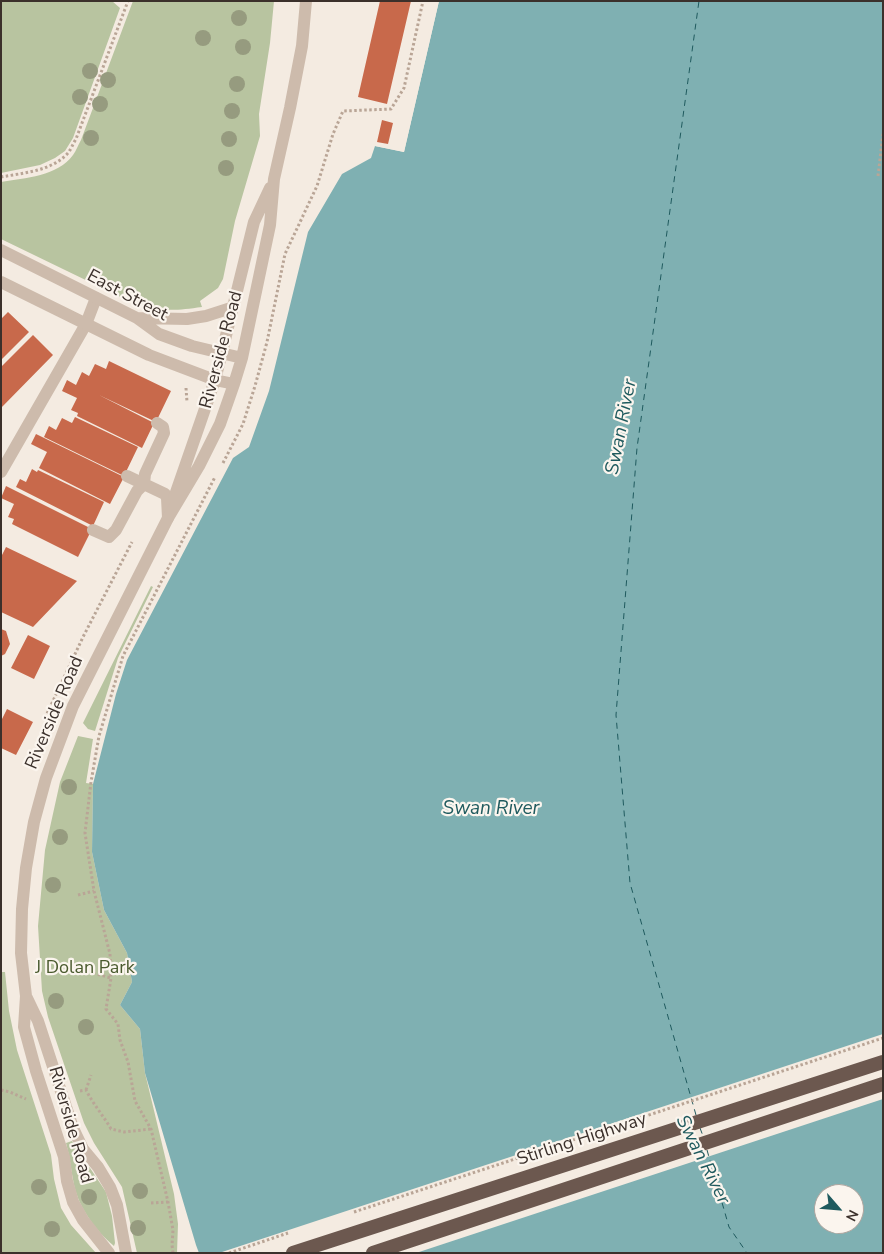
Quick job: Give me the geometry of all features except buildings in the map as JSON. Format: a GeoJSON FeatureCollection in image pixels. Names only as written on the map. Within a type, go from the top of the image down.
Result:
{"type":"FeatureCollection","features":[{"type":"Feature","properties":{"kind":"highway","name":"Stirling Highway"},"geometry":{"type":"LineString","coordinates":[[293,1253],[883,1062]]}},
{"type":"Feature","properties":{"kind":"highway"},"geometry":{"type":"LineString","coordinates":[[373,1253],[883,1084]]}},
{"type":"Feature","properties":{"kind":"street","name":"Riverside Road"},"geometry":{"type":"LineString","coordinates":[[109,1253],[83,1220],[73,1202],[67,1181],[64,1156],[24,1027],[26,996],[21,953],[22,909],[29,849],[46,778],[73,706],[168,518],[204,458],[220,424],[234,384],[242,358],[270,226],[274,178],[302,46],[306,1]]}},
{"type":"Feature","properties":{"kind":"street","name":"Riverside Road"},"geometry":{"type":"LineString","coordinates":[[168,518],[222,354],[254,222],[274,178]]}},
{"type":"Feature","properties":{"kind":"street","name":"East Street"},"geometry":{"type":"LineString","coordinates":[[1,250],[137,318],[159,334],[192,346],[242,358]]}},
{"type":"Feature","properties":{"kind":"street"},"geometry":{"type":"LineString","coordinates":[[1,282],[149,355],[214,380],[234,384]]}},
{"type":"Feature","properties":{"kind":"street"},"geometry":{"type":"LineString","coordinates":[[1,472],[86,324],[96,298]]}},
{"type":"Feature","properties":{"kind":"street"},"geometry":{"type":"LineString","coordinates":[[137,318],[187,319],[206,316],[234,307]]}},
{"type":"Feature","properties":{"kind":"street"},"geometry":{"type":"LineString","coordinates":[[93,530],[106,537],[114,533],[137,491],[144,484],[145,474],[164,433],[163,427],[157,423]]}},
{"type":"Feature","properties":{"kind":"street"},"geometry":{"type":"LineString","coordinates":[[127,476],[165,494],[168,518]]}},
{"type":"Feature","properties":{"kind":"street","name":"Riverside Road"},"geometry":{"type":"LineString","coordinates":[[26,996],[38,1021],[73,1128],[83,1149],[98,1167],[110,1187],[117,1205],[126,1253]]}},
{"type":"Feature","properties":{"kind":"path"},"geometry":{"type":"LineString","coordinates":[[1,177],[42,169],[57,162],[68,152],[76,139],[128,1]]}},
{"type":"Feature","properties":{"kind":"path"},"geometry":{"type":"LineString","coordinates":[[222,465],[243,424],[255,386],[267,342],[286,254],[317,186],[343,109],[391,109],[404,88],[423,1]]}},
{"type":"Feature","properties":{"kind":"path"},"geometry":{"type":"LineString","coordinates":[[878,176],[883,134]]}},
{"type":"Feature","properties":{"kind":"path"},"geometry":{"type":"LineString","coordinates":[[173,1253],[173,1230],[151,1129],[135,1101],[128,1062],[120,1040],[118,1024],[106,1009],[110,978],[110,954],[94,891],[85,833],[91,782],[102,727],[123,656],[217,474]]}},
{"type":"Feature","properties":{"kind":"path"},"geometry":{"type":"LineString","coordinates":[[78,895],[94,891]]}},
{"type":"Feature","properties":{"kind":"path"},"geometry":{"type":"LineString","coordinates":[[93,974],[110,978]]}},
{"type":"Feature","properties":{"kind":"path"},"geometry":{"type":"LineString","coordinates":[[352,1212],[883,1038]]}},
{"type":"Feature","properties":{"kind":"path"},"geometry":{"type":"LineString","coordinates":[[92,1075],[86,1090],[93,1104],[102,1113],[112,1129],[124,1132],[151,1129]]}},
{"type":"Feature","properties":{"kind":"path"},"geometry":{"type":"LineString","coordinates":[[1,1090],[35,1103],[45,1099]]}},
{"type":"Feature","properties":{"kind":"path"},"geometry":{"type":"LineString","coordinates":[[62,1094],[86,1090]]}},
{"type":"Feature","properties":{"kind":"path"},"geometry":{"type":"LineString","coordinates":[[151,1203],[168,1202]]}},
{"type":"Feature","properties":{"kind":"path"},"geometry":{"type":"LineString","coordinates":[[229,1253],[295,1231]]}},
{"type":"Feature","properties":{"kind":"green space"},"geometry":{"type":"Polygon","coordinates":[[[1,1],[112,1],[120,8],[73,138],[65,151],[40,165],[1,173],[1,1]]]}},
{"type":"Feature","properties":{"kind":"green space"},"geometry":{"type":"Polygon","coordinates":[[[133,1],[274,1],[270,43],[259,114],[260,136],[235,221],[223,279],[218,288],[200,301],[202,307],[167,310],[150,308],[131,302],[1,239],[1,182],[50,172],[59,168],[73,155],[81,140],[133,1]]]}},
{"type":"Feature","properties":{"kind":"green space"},"geometry":{"type":"Polygon","coordinates":[[[151,586],[153,587],[118,658],[95,731],[88,729],[83,723],[151,586]]]}},
{"type":"Feature","properties":{"kind":"green space","name":"J Dolan Park"},"geometry":{"type":"Polygon","coordinates":[[[78,736],[93,739],[86,783],[93,784],[92,852],[104,910],[127,953],[132,982],[120,1005],[140,1029],[145,1073],[174,1194],[178,1224],[177,1253],[137,1253],[122,1187],[94,1143],[84,1123],[48,1017],[42,991],[38,926],[45,850],[60,782],[78,736]]]}},
{"type":"Feature","properties":{"kind":"green space"},"geometry":{"type":"Polygon","coordinates":[[[1,972],[5,972],[9,1011],[17,1050],[51,1155],[54,1179],[61,1208],[71,1225],[96,1253],[1,1253],[1,972]]]}},
{"type":"Feature","properties":{"kind":"green space"},"geometry":{"type":"Polygon","coordinates":[[[72,1141],[106,1192],[112,1216],[114,1246],[89,1218],[76,1194],[66,1143],[72,1141]]]}},
{"type":"Feature","properties":{"kind":"water","name":"Swan River"},"geometry":{"type":"Polygon","coordinates":[[[439,1],[883,1],[883,1253],[199,1253],[145,1073],[140,1029],[120,1005],[132,982],[127,953],[104,910],[92,852],[93,784],[116,694],[127,660],[233,458],[249,447],[269,391],[308,232],[342,174],[371,158],[375,146],[404,152],[439,1]]]}},
{"type":"Feature","properties":{"kind":"pier"},"geometry":{"type":"Polygon","coordinates":[[[436,1],[439,1],[404,152],[375,146],[376,143],[402,149],[436,1]]]}},
{"type":"Feature","properties":{"kind":"pier"},"geometry":{"type":"Polygon","coordinates":[[[883,1034],[883,1099],[416,1253],[219,1253],[883,1034]]]}},
{"type":"Feature","properties":{"kind":"ferry route"},"geometry":{"type":"LineString","coordinates":[[696,1115],[630,883],[616,715],[637,448],[699,1]]}},
{"type":"Feature","properties":{"kind":"ferry route"},"geometry":{"type":"LineString","coordinates":[[700,1128],[703,1136]]}},
{"type":"Feature","properties":{"kind":"ferry route"},"geometry":{"type":"LineString","coordinates":[[707,1150],[729,1227],[747,1253]]}}]}
